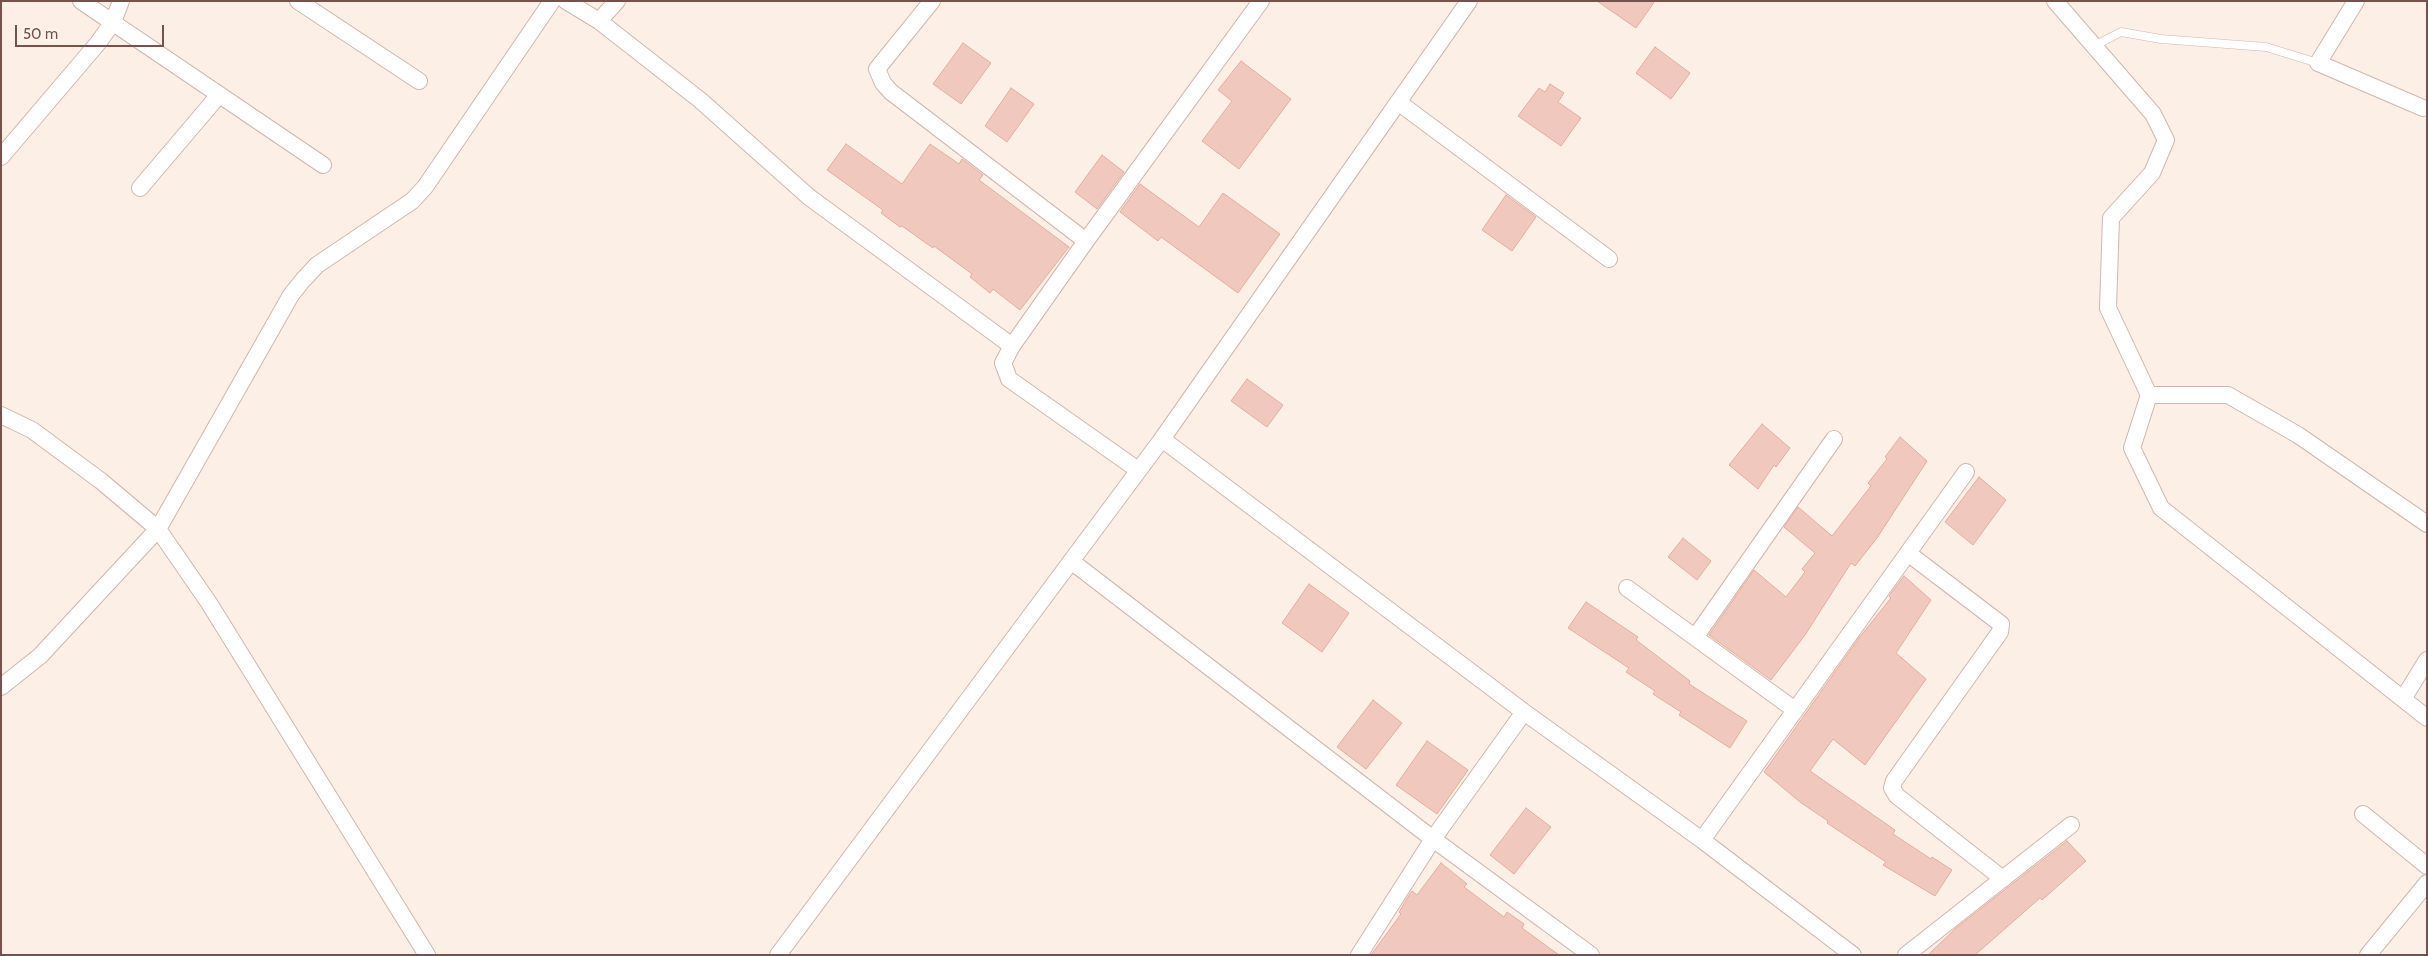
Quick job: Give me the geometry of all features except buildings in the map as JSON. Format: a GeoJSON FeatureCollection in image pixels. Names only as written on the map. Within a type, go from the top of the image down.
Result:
{"type":"FeatureCollection","features":[{"type":"Feature","properties":{"kind":"street"},"geometry":{"type":"LineString","coordinates":[[80,1],[323,165]]}},
{"type":"Feature","properties":{"kind":"street"},"geometry":{"type":"LineString","coordinates":[[1,158],[98,43],[112,22],[121,1]]}},
{"type":"Feature","properties":{"kind":"street"},"geometry":{"type":"LineString","coordinates":[[298,1],[419,81]]}},
{"type":"Feature","properties":{"kind":"street"},"geometry":{"type":"LineString","coordinates":[[1,687],[40,656],[158,529],[286,304],[303,280],[317,264],[412,201],[426,187],[552,1]]}},
{"type":"Feature","properties":{"kind":"street"},"geometry":{"type":"LineString","coordinates":[[566,1],[599,21],[700,100],[809,196],[1012,346]]}},
{"type":"Feature","properties":{"kind":"street"},"geometry":{"type":"LineString","coordinates":[[599,21],[617,1]]}},
{"type":"Feature","properties":{"kind":"street"},"geometry":{"type":"LineString","coordinates":[[932,1],[877,69],[883,83],[891,92],[1086,241]]}},
{"type":"Feature","properties":{"kind":"street"},"geometry":{"type":"LineString","coordinates":[[1138,470],[1009,379],[1003,364],[1012,346],[1086,241],[1261,1]]}},
{"type":"Feature","properties":{"kind":"street"},"geometry":{"type":"LineString","coordinates":[[778,955],[1162,439],[1469,1]]}},
{"type":"Feature","properties":{"kind":"street"},"geometry":{"type":"LineString","coordinates":[[2055,1],[2153,114],[2166,140],[2152,173],[2111,218],[2108,308],[2148,395],[2132,448],[2161,508],[2427,718]]}},
{"type":"Feature","properties":{"kind":"street"},"geometry":{"type":"LineString","coordinates":[[2356,1],[2318,63],[2425,107]]}},
{"type":"Feature","properties":{"kind":"street"},"geometry":{"type":"LineString","coordinates":[[140,188],[220,95]]}},
{"type":"Feature","properties":{"kind":"street"},"geometry":{"type":"LineString","coordinates":[[1398,102],[1609,258]]}},
{"type":"Feature","properties":{"kind":"street"},"geometry":{"type":"LineString","coordinates":[[2148,395],[2228,395],[2298,435],[2427,524]]}},
{"type":"Feature","properties":{"kind":"street"},"geometry":{"type":"LineString","coordinates":[[1,415],[39,436],[101,482],[158,529],[209,603],[427,955]]}},
{"type":"Feature","properties":{"kind":"street"},"geometry":{"type":"LineString","coordinates":[[1162,439],[1524,712],[1702,840],[1854,955]]}},
{"type":"Feature","properties":{"kind":"street"},"geometry":{"type":"LineString","coordinates":[[1696,636],[1834,439]]}},
{"type":"Feature","properties":{"kind":"street"},"geometry":{"type":"LineString","coordinates":[[1702,840],[1966,472]]}},
{"type":"Feature","properties":{"kind":"street"},"geometry":{"type":"LineString","coordinates":[[1908,554],[2001,624],[2000,632],[1894,781],[1892,788],[1897,796],[2003,879]]}},
{"type":"Feature","properties":{"kind":"street"},"geometry":{"type":"LineString","coordinates":[[1071,561],[1433,839],[1592,955]]}},
{"type":"Feature","properties":{"kind":"street"},"geometry":{"type":"LineString","coordinates":[[1627,588],[1696,636],[1795,710]]}},
{"type":"Feature","properties":{"kind":"street"},"geometry":{"type":"LineString","coordinates":[[2403,700],[2427,660]]}},
{"type":"Feature","properties":{"kind":"street"},"geometry":{"type":"LineString","coordinates":[[1359,955],[1433,839],[1524,712]]}},
{"type":"Feature","properties":{"kind":"street"},"geometry":{"type":"LineString","coordinates":[[2362,814],[2427,866]]}},
{"type":"Feature","properties":{"kind":"street"},"geometry":{"type":"LineString","coordinates":[[1906,955],[2071,825]]}},
{"type":"Feature","properties":{"kind":"street"},"geometry":{"type":"LineString","coordinates":[[2368,955],[2427,884]]}},
{"type":"Feature","properties":{"kind":"lane"},"geometry":{"type":"LineString","coordinates":[[2094,46],[2121,32],[2161,39],[2266,47],[2318,63]]}}]}
